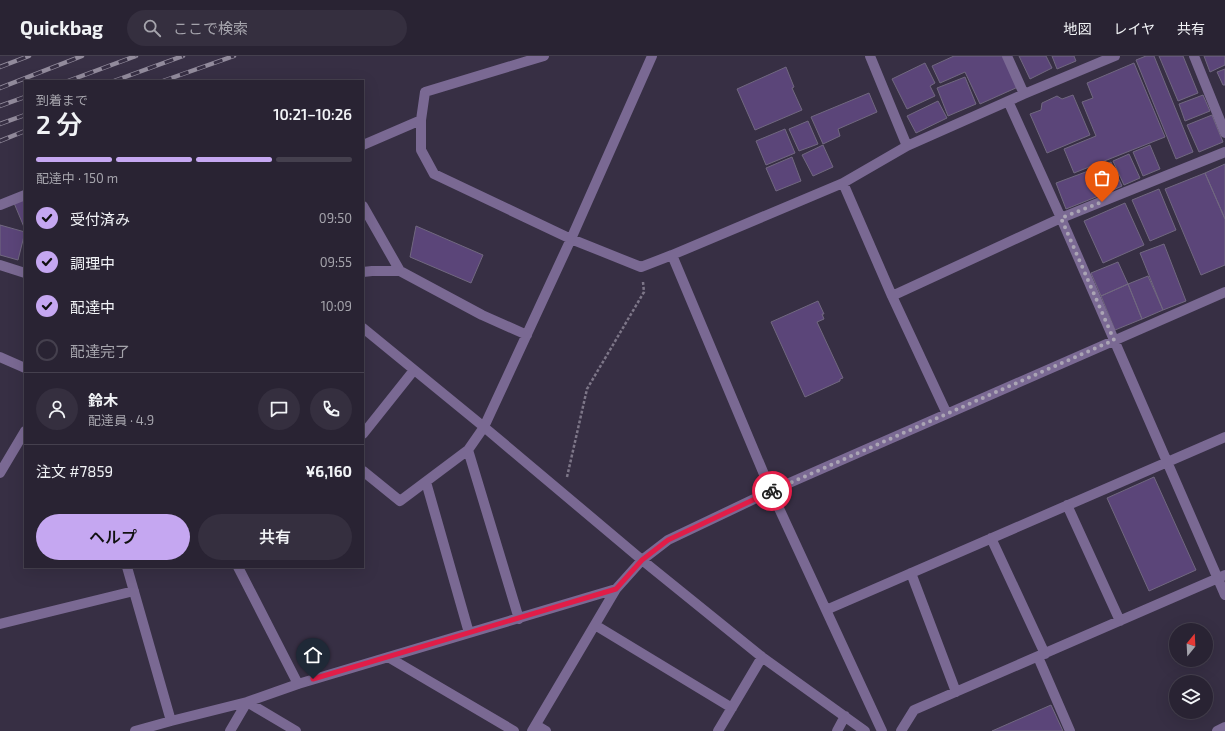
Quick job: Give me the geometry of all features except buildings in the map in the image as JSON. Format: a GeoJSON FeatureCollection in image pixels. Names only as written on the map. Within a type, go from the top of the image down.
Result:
{"type":"FeatureCollection","features":[{"type":"Feature","properties":{"kind":"street"},"geometry":{"type":"LineString","coordinates":[[544,56],[425,92],[420,120],[421,150],[434,174],[571,239],[641,267],[843,183],[907,146],[1024,94],[1115,56]]}},
{"type":"Feature","properties":{"kind":"street"},"geometry":{"type":"LineString","coordinates":[[364,472],[400,501],[468,450],[484,427],[571,239],[652,56]]}},
{"type":"Feature","properties":{"kind":"street"},"geometry":{"type":"LineString","coordinates":[[1008,56],[1024,94]]}},
{"type":"Feature","properties":{"kind":"street"},"geometry":{"type":"LineString","coordinates":[[1194,56],[1225,132]]}},
{"type":"Feature","properties":{"kind":"street"},"geometry":{"type":"LineString","coordinates":[[874,57],[907,146]]}},
{"type":"Feature","properties":{"kind":"street"},"geometry":{"type":"LineString","coordinates":[[1008,101],[1061,218],[1166,462],[1221,576],[1225,595]]}},
{"type":"Feature","properties":{"kind":"street"},"geometry":{"type":"LineString","coordinates":[[364,145],[420,120]]}},
{"type":"Feature","properties":{"kind":"street"},"geometry":{"type":"LineString","coordinates":[[892,296],[1061,218],[1225,152]]}},
{"type":"Feature","properties":{"kind":"street"},"geometry":{"type":"LineString","coordinates":[[843,183],[892,296],[947,414]]}},
{"type":"Feature","properties":{"kind":"street"},"geometry":{"type":"LineString","coordinates":[[0,205],[24,195]]}},
{"type":"Feature","properties":{"kind":"street"},"geometry":{"type":"LineString","coordinates":[[364,208],[400,272]]}},
{"type":"Feature","properties":{"kind":"street"},"geometry":{"type":"LineString","coordinates":[[672,255],[771,492],[882,731]]}},
{"type":"Feature","properties":{"kind":"street"},"geometry":{"type":"LineString","coordinates":[[0,265],[24,273]]}},
{"type":"Feature","properties":{"kind":"street"},"geometry":{"type":"LineString","coordinates":[[364,272],[400,272],[482,315],[527,335]]}},
{"type":"Feature","properties":{"kind":"street"},"geometry":{"type":"LineString","coordinates":[[546,731],[534,728],[616,589],[642,560],[668,540],[771,492],[1225,292]]}},
{"type":"Feature","properties":{"kind":"street"},"geometry":{"type":"LineString","coordinates":[[364,329],[484,427],[642,560],[762,657],[866,731]]}},
{"type":"Feature","properties":{"kind":"street"},"geometry":{"type":"LineString","coordinates":[[0,357],[24,368]]}},
{"type":"Feature","properties":{"kind":"street"},"geometry":{"type":"LineString","coordinates":[[364,433],[414,370]]}},
{"type":"Feature","properties":{"kind":"street"},"geometry":{"type":"LineString","coordinates":[[0,473],[24,436]]}},
{"type":"Feature","properties":{"kind":"street"},"geometry":{"type":"LineString","coordinates":[[826,610],[1225,436]]}},
{"type":"Feature","properties":{"kind":"street"},"geometry":{"type":"LineString","coordinates":[[468,450],[519,619]]}},
{"type":"Feature","properties":{"kind":"street"},"geometry":{"type":"LineString","coordinates":[[426,482],[469,633]]}},
{"type":"Feature","properties":{"kind":"street"},"geometry":{"type":"LineString","coordinates":[[1067,505],[1120,621]]}},
{"type":"Feature","properties":{"kind":"street"},"geometry":{"type":"LineString","coordinates":[[991,538],[1041,655],[1070,731]]}},
{"type":"Feature","properties":{"kind":"street"},"geometry":{"type":"LineString","coordinates":[[127,568],[171,720]]}},
{"type":"Feature","properties":{"kind":"street"},"geometry":{"type":"LineString","coordinates":[[240,568],[298,684]]}},
{"type":"Feature","properties":{"kind":"street"},"geometry":{"type":"LineString","coordinates":[[911,573],[956,692]]}},
{"type":"Feature","properties":{"kind":"street"},"geometry":{"type":"LineString","coordinates":[[901,731],[914,710],[1221,576]]}},
{"type":"Feature","properties":{"kind":"street"},"geometry":{"type":"LineString","coordinates":[[135,731],[171,720],[247,702],[298,684],[616,589]]}},
{"type":"Feature","properties":{"kind":"street"},"geometry":{"type":"LineString","coordinates":[[0,624],[134,591]]}},
{"type":"Feature","properties":{"kind":"street"},"geometry":{"type":"LineString","coordinates":[[595,625],[732,708]]}},
{"type":"Feature","properties":{"kind":"street"},"geometry":{"type":"LineString","coordinates":[[388,657],[514,731]]}},
{"type":"Feature","properties":{"kind":"street"},"geometry":{"type":"LineString","coordinates":[[718,731],[762,657]]}},
{"type":"Feature","properties":{"kind":"street"},"geometry":{"type":"LineString","coordinates":[[230,731],[247,702]]}},
{"type":"Feature","properties":{"kind":"street"},"geometry":{"type":"LineString","coordinates":[[247,702],[296,731]]}},
{"type":"Feature","properties":{"kind":"street"},"geometry":{"type":"LineString","coordinates":[[837,731],[845,716]]}},
{"type":"Feature","properties":{"kind":"street"},"geometry":{"type":"LineString","coordinates":[[1217,731],[1225,727]]}},
{"type":"Feature","properties":{"kind":"path"},"geometry":{"type":"LineString","coordinates":[[563,493],[588,389],[644,292],[641,267]]}},
{"type":"Feature","properties":{"kind":"railway"},"geometry":{"type":"LineString","coordinates":[[0,67],[29,56]]}},
{"type":"Feature","properties":{"kind":"railway"},"geometry":{"type":"LineString","coordinates":[[0,88],[82,56]]}},
{"type":"Feature","properties":{"kind":"railway"},"geometry":{"type":"LineString","coordinates":[[71,80],[136,56]]}},
{"type":"Feature","properties":{"kind":"railway"},"geometry":{"type":"LineString","coordinates":[[117,80],[183,56]]}},
{"type":"Feature","properties":{"kind":"railway"},"geometry":{"type":"LineString","coordinates":[[166,80],[234,56]]}},
{"type":"Feature","properties":{"kind":"railway"},"geometry":{"type":"LineString","coordinates":[[0,106],[24,97]]}},
{"type":"Feature","properties":{"kind":"railway"},"geometry":{"type":"LineString","coordinates":[[0,124],[24,115]]}},
{"type":"Feature","properties":{"kind":"railway"},"geometry":{"type":"LineString","coordinates":[[0,141],[24,131]]}},
{"type":"Feature","properties":{"kind":"way so far"},"geometry":{"type":"LineString","coordinates":[[772,491],[1114,340],[1061,218],[1102,202]]}},
{"type":"Feature","properties":{"kind":"route"},"geometry":{"type":"LineString","coordinates":[[313,679],[616,589],[642,560],[668,540],[772,491]]}}]}
